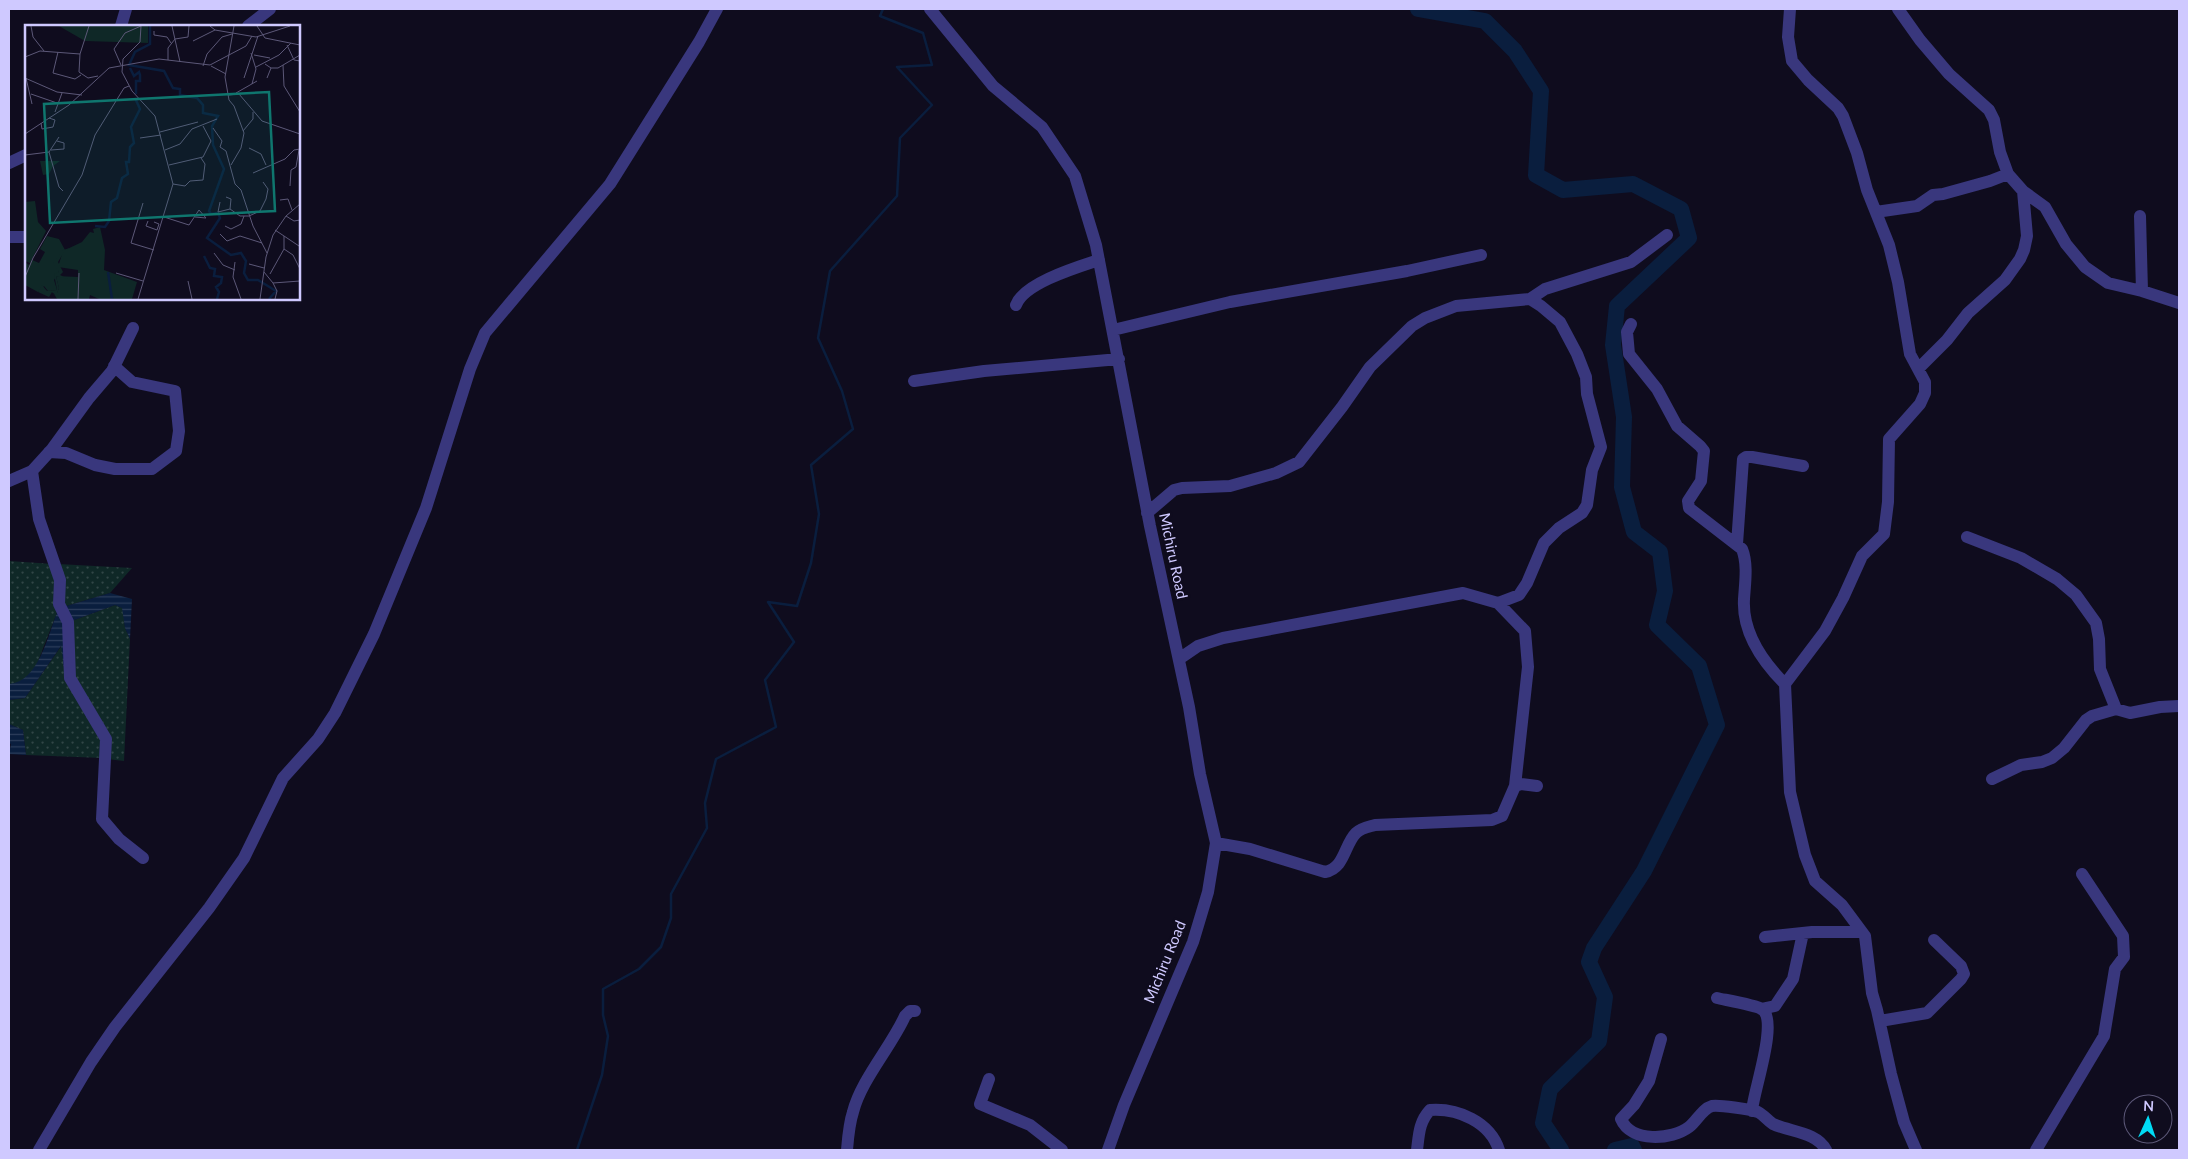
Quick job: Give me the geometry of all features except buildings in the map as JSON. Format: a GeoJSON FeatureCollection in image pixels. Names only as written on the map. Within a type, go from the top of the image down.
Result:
{"type":"FeatureCollection","features":[{"type":"Feature","properties":{"kind":"street"},"geometry":{"type":"LineString","coordinates":[[121,25],[126,9]]}},
{"type":"Feature","properties":{"kind":"street"},"geometry":{"type":"LineString","coordinates":[[249,25],[270,9]]}},
{"type":"Feature","properties":{"kind":"street"},"geometry":{"type":"LineString","coordinates":[[39,1150],[91,1062],[114,1028],[209,908],[244,858],[282,778],[318,739],[335,713],[374,634],[426,508],[470,369],[485,334],[610,184],[699,42],[717,9]]}},
{"type":"Feature","properties":{"kind":"street","name":"Michiru Road"},"geometry":{"type":"LineString","coordinates":[[930,9],[993,86],[1042,127],[1070,165],[1085,204],[1099,260],[1148,513],[1179,659],[1200,774],[1216,843],[1208,892],[1193,942],[1124,1105],[1108,1150]]}},
{"type":"Feature","properties":{"kind":"street"},"geometry":{"type":"LineString","coordinates":[[1785,684],[1825,631],[1843,598],[1862,556],[1884,534],[1889,477],[1887,447],[1892,434],[1916,409],[1925,393],[1925,382],[1910,354],[1908,333],[1889,245],[1843,116],[1838,108],[1808,80],[1792,61],[1788,37],[1790,9]]}},
{"type":"Feature","properties":{"kind":"street"},"geometry":{"type":"LineString","coordinates":[[1898,9],[1904,14],[1920,40],[1948,74],[1989,110],[1994,120],[2000,152],[2008,174],[2023,191],[2045,207],[2066,244],[2089,271],[2108,283],[2142,291],[2179,303]]}},
{"type":"Feature","properties":{"kind":"street"},"geometry":{"type":"LineString","coordinates":[[9,163],[25,155]]}},
{"type":"Feature","properties":{"kind":"street"},"geometry":{"type":"LineString","coordinates":[[1876,212],[1917,206],[1933,195],[1990,181],[2008,174]]}},
{"type":"Feature","properties":{"kind":"street"},"geometry":{"type":"LineString","coordinates":[[1919,368],[1947,340],[1968,313],[2005,280],[2020,259],[2027,236],[2023,191]]}},
{"type":"Feature","properties":{"kind":"street"},"geometry":{"type":"LineString","coordinates":[[2140,216],[2142,291]]}},
{"type":"Feature","properties":{"kind":"street"},"geometry":{"type":"LineString","coordinates":[[1148,513],[1174,490],[1230,486],[1276,473],[1298,462],[1342,407],[1370,367],[1412,326],[1456,306],[1530,299],[1545,289],[1630,262],[1666,235]]}},
{"type":"Feature","properties":{"kind":"street"},"geometry":{"type":"LineString","coordinates":[[9,237],[25,237]]}},
{"type":"Feature","properties":{"kind":"street"},"geometry":{"type":"LineString","coordinates":[[1113,330],[1230,302],[1407,271],[1481,255]]}},
{"type":"Feature","properties":{"kind":"street"},"geometry":{"type":"LineString","coordinates":[[1016,305],[1033,285],[1076,267],[1099,260]]}},
{"type":"Feature","properties":{"kind":"street"},"geometry":{"type":"LineString","coordinates":[[1498,603],[1519,595],[1527,582],[1544,543],[1558,528],[1582,513],[1588,505],[1592,470],[1601,447],[1587,394],[1586,378],[1577,354],[1560,322],[1530,299]]}},
{"type":"Feature","properties":{"kind":"street"},"geometry":{"type":"LineString","coordinates":[[1631,324],[1627,332],[1629,354],[1657,389],[1677,426],[1704,451],[1701,481],[1688,501],[1689,508],[1737,544],[1744,554],[1744,602],[1747,629],[1767,664],[1785,684],[1791,800],[1810,872],[1821,888],[1835,897],[1846,909],[1865,936],[1869,960],[1870,988],[1880,1021],[1891,1074],[1904,1122],[1916,1150]]}},
{"type":"Feature","properties":{"kind":"street"},"geometry":{"type":"LineString","coordinates":[[9,481],[32,471],[49,452],[114,366],[133,328]]}},
{"type":"Feature","properties":{"kind":"street"},"geometry":{"type":"LineString","coordinates":[[914,381],[984,371],[1119,359]]}},
{"type":"Feature","properties":{"kind":"street"},"geometry":{"type":"LineString","coordinates":[[49,452],[66,453],[95,465],[115,469],[152,469],[176,451],[179,431],[175,391],[132,382],[114,366]]}},
{"type":"Feature","properties":{"kind":"street"},"geometry":{"type":"LineString","coordinates":[[1737,544],[1743,459],[1746,456],[1803,466]]}},
{"type":"Feature","properties":{"kind":"street"},"geometry":{"type":"LineString","coordinates":[[32,471],[42,530],[52,553],[61,584],[60,604],[68,622],[70,678],[106,739],[102,818],[118,839],[143,858]]}},
{"type":"Feature","properties":{"kind":"street"},"geometry":{"type":"LineString","coordinates":[[1967,537],[2021,558],[2057,579],[2076,595],[2096,623],[2099,639],[2100,669],[2116,709]]}},
{"type":"Feature","properties":{"kind":"street"},"geometry":{"type":"LineString","coordinates":[[1179,659],[1198,646],[1223,638],[1463,593],[1498,603],[1525,631],[1528,667],[1515,786],[1502,816],[1498,819],[1374,825],[1355,834],[1339,865],[1332,871],[1325,872],[1250,849],[1216,843]]}},
{"type":"Feature","properties":{"kind":"street"},"geometry":{"type":"LineString","coordinates":[[1992,779],[2021,765],[2042,762],[2052,758],[2070,742],[2086,720],[2092,716],[2116,709],[2130,713],[2160,707],[2179,706]]}},
{"type":"Feature","properties":{"kind":"street"},"geometry":{"type":"LineString","coordinates":[[1515,786],[1521,784],[1537,786]]}},
{"type":"Feature","properties":{"kind":"street"},"geometry":{"type":"LineString","coordinates":[[2036,1150],[2104,1036],[2115,969],[2124,956],[2123,936],[2082,874]]}},
{"type":"Feature","properties":{"kind":"street"},"geometry":{"type":"LineString","coordinates":[[1765,937],[1803,933],[1862,932]]}},
{"type":"Feature","properties":{"kind":"street"},"geometry":{"type":"LineString","coordinates":[[1717,998],[1762,1009],[1775,1006],[1793,979],[1803,933]]}},
{"type":"Feature","properties":{"kind":"street"},"geometry":{"type":"LineString","coordinates":[[1880,1021],[1927,1013],[1961,979],[1964,974],[1961,966],[1934,940]]}},
{"type":"Feature","properties":{"kind":"street"},"geometry":{"type":"LineString","coordinates":[[1752,1111],[1765,1051],[1768,1026],[1767,1016],[1762,1009]]}},
{"type":"Feature","properties":{"kind":"street"},"geometry":{"type":"LineString","coordinates":[[847,1150],[853,1111],[863,1087],[882,1058],[905,1016],[910,1011],[915,1011]]}},
{"type":"Feature","properties":{"kind":"street"},"geometry":{"type":"LineString","coordinates":[[1661,1039],[1649,1081],[1634,1105],[1622,1116],[1622,1123],[1644,1137],[1658,1138],[1689,1127],[1709,1107],[1720,1106],[1761,1114],[1776,1125],[1819,1140],[1826,1150]]}},
{"type":"Feature","properties":{"kind":"street"},"geometry":{"type":"LineString","coordinates":[[989,1079],[980,1104],[1030,1125],[1062,1150]]}},
{"type":"Feature","properties":{"kind":"street"},"geometry":{"type":"LineString","coordinates":[[1417,1150],[1423,1118],[1430,1110],[1447,1109],[1479,1123],[1496,1141],[1499,1150]]}},
{"type":"Feature","properties":{"kind":"green space"},"geometry":{"type":"Polygon","coordinates":[[[9,561],[53,564],[61,584],[58,610],[35,669],[18,684],[9,684],[9,561]]]}},
{"type":"Feature","properties":{"kind":"green space"},"geometry":{"type":"Polygon","coordinates":[[[58,564],[132,568],[110,593],[63,607],[58,564]]]}},
{"type":"Feature","properties":{"kind":"green space"},"geometry":{"type":"Polygon","coordinates":[[[115,605],[123,608],[125,628],[130,639],[124,761],[107,759],[107,737],[71,678],[69,622],[115,605]]]}},
{"type":"Feature","properties":{"kind":"green space"},"geometry":{"type":"Polygon","coordinates":[[[62,645],[65,677],[103,737],[103,758],[26,755],[23,730],[9,724],[9,700],[25,698],[62,645]]]}},
{"type":"Feature","properties":{"kind":"water"},"geometry":{"type":"Polygon","coordinates":[[[110,593],[132,599],[130,639],[125,628],[122,608],[115,605],[69,622],[63,607],[110,593]]]}},
{"type":"Feature","properties":{"kind":"water"},"geometry":{"type":"Polygon","coordinates":[[[58,610],[66,619],[65,677],[61,646],[25,698],[9,700],[9,684],[19,681],[28,675],[35,666],[58,610]]]}},
{"type":"Feature","properties":{"kind":"water"},"geometry":{"type":"Polygon","coordinates":[[[9,724],[23,730],[26,755],[9,754],[11,744],[9,743],[9,724]]]}},
{"type":"Feature","properties":{"kind":"waterway"},"geometry":{"type":"LineString","coordinates":[[577,1150],[602,1075],[608,1036],[603,1015],[603,989],[639,969],[661,947],[671,918],[671,894],[707,828],[705,803],[716,759],[776,727],[765,680],[794,642],[768,602],[797,606],[811,563],[819,514],[811,465],[853,429],[842,391],[818,338],[830,271],[897,196],[900,138],[932,105],[897,67],[932,65],[923,33],[880,16],[883,9]]}},
{"type":"Feature","properties":{"kind":"waterway"},"geometry":{"type":"LineString","coordinates":[[1418,9],[1485,21],[1515,51],[1541,91],[1536,175],[1563,190],[1633,184],[1681,209],[1689,238],[1617,306],[1613,345],[1624,417],[1622,487],[1634,532],[1660,552],[1665,591],[1657,625],[1699,666],[1717,725],[1644,871],[1594,948],[1589,962],[1605,997],[1599,1041],[1550,1089],[1543,1123],[1561,1150]]}},
{"type":"Feature","properties":{"kind":"waterway"},"geometry":{"type":"LineString","coordinates":[[1615,1150],[1632,1146],[1634,1150]]}}]}
